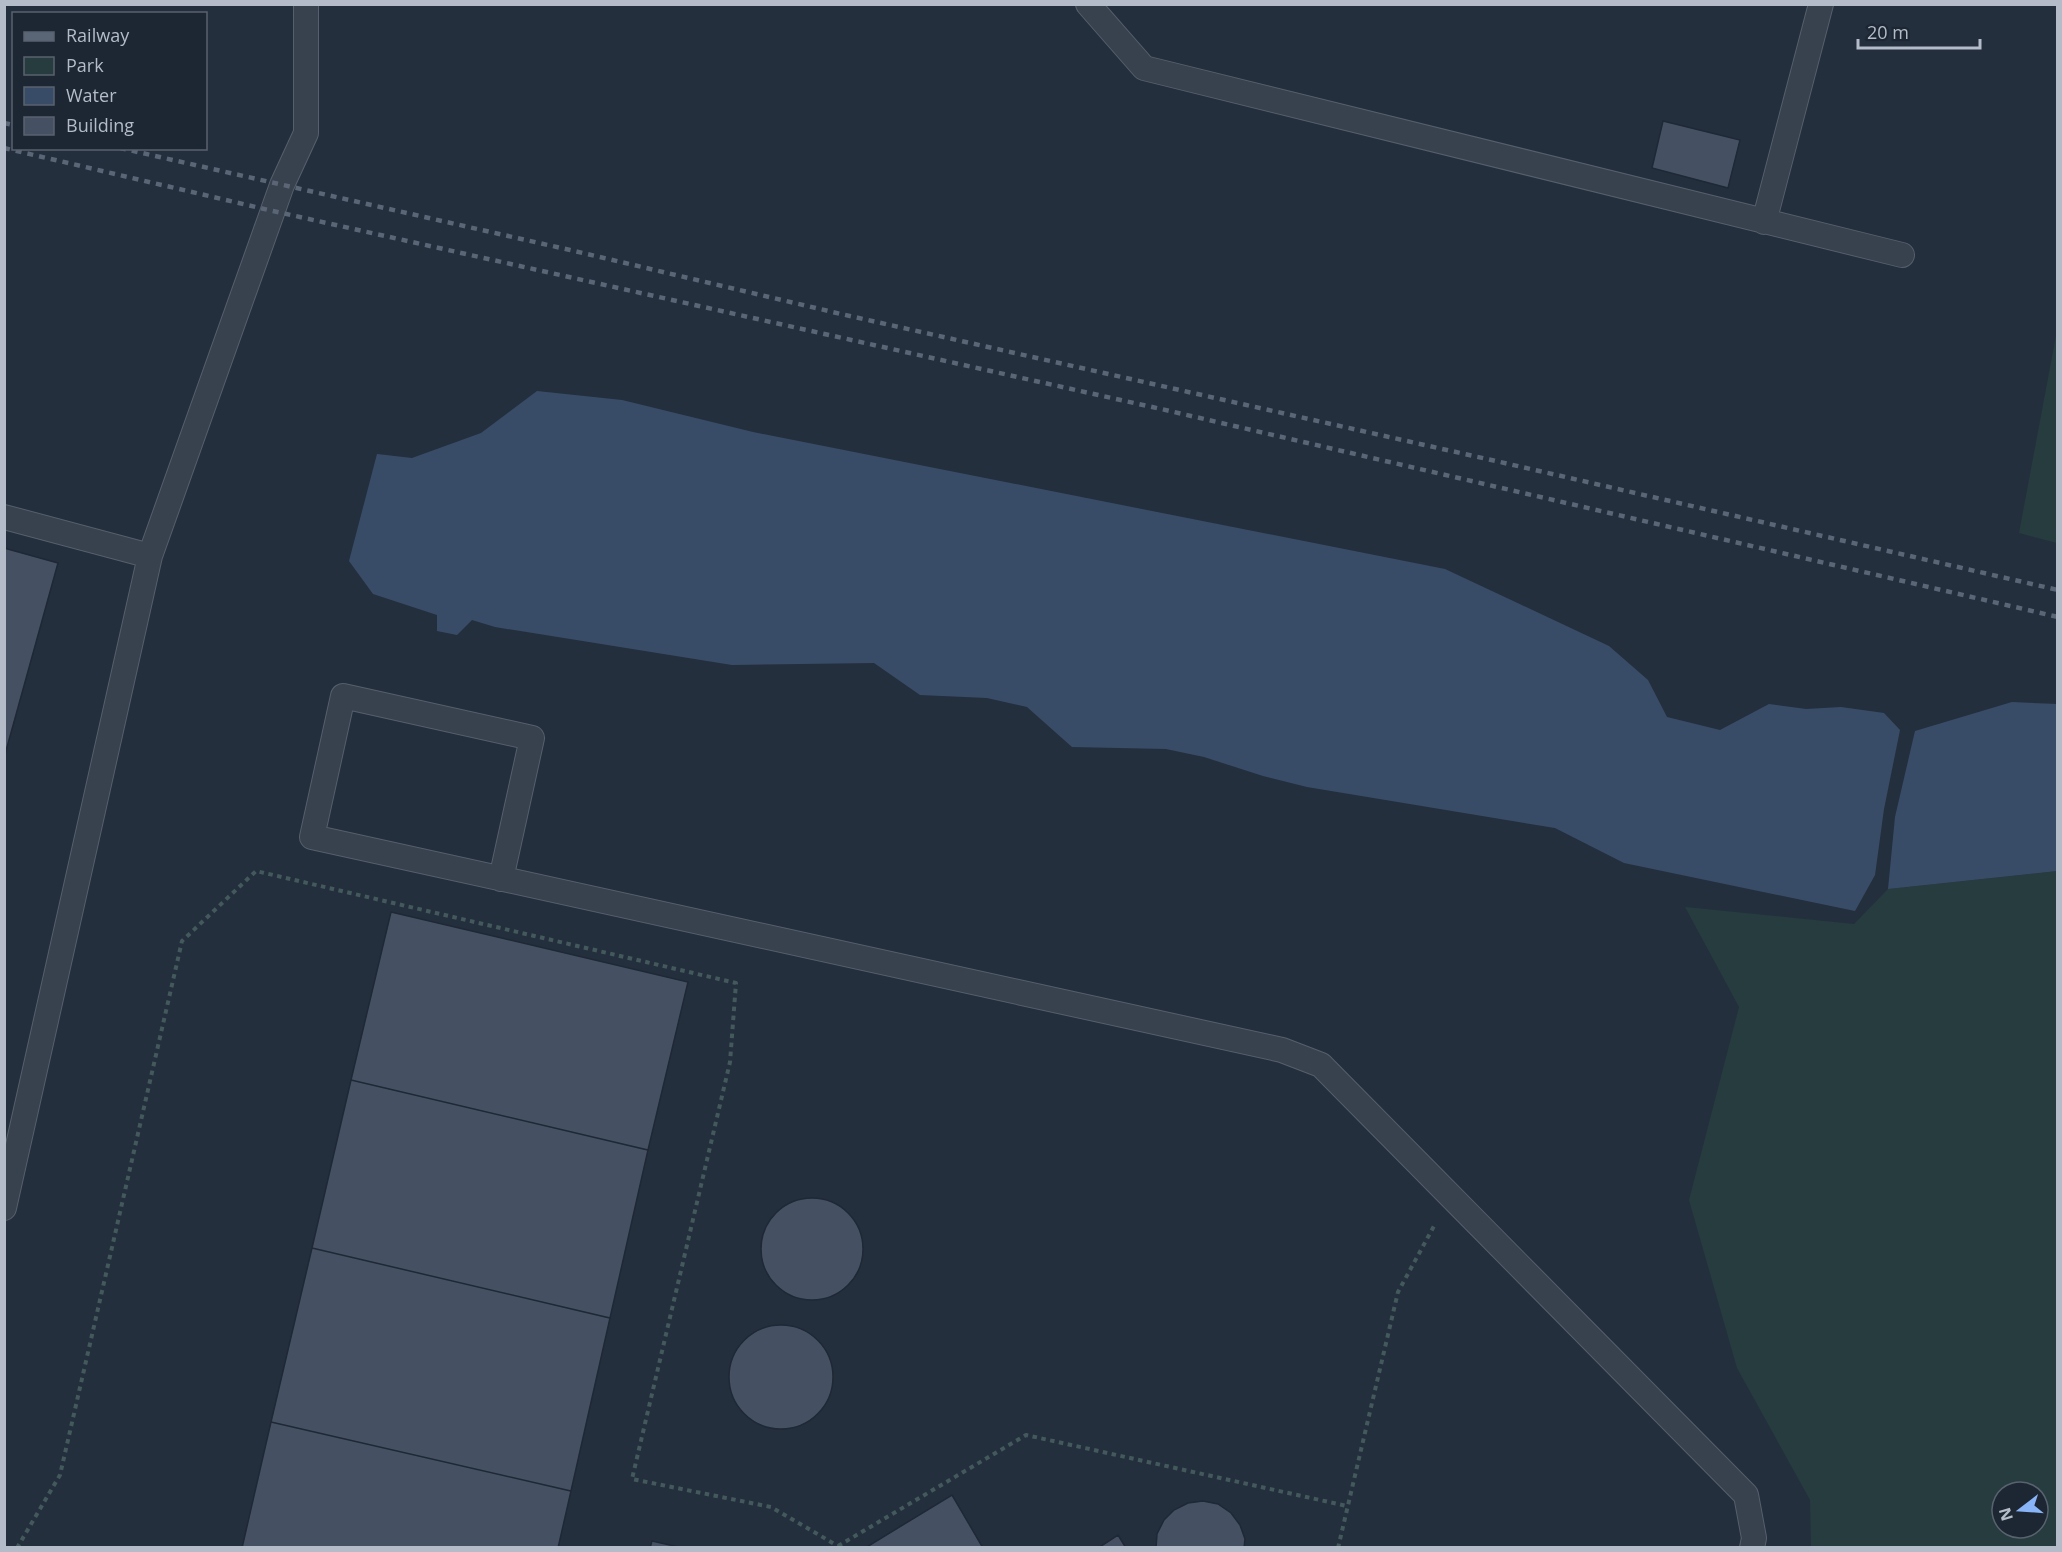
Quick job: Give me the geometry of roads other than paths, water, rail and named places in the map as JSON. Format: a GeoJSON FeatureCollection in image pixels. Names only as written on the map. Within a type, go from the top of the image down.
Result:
{"type":"FeatureCollection","features":[{"type":"Feature","properties":{"kind":"lane"},"geometry":{"type":"LineString","coordinates":[[4,1208],[150,556],[282,185],[306,133],[306,4]]}},
{"type":"Feature","properties":{"kind":"lane"},"geometry":{"type":"LineString","coordinates":[[1088,4],[1144,68],[1902,255]]}},
{"type":"Feature","properties":{"kind":"lane"},"geometry":{"type":"LineString","coordinates":[[1764,222],[1821,4]]}},
{"type":"Feature","properties":{"kind":"lane"},"geometry":{"type":"LineString","coordinates":[[4,517],[150,556]]}},
{"type":"Feature","properties":{"kind":"lane"},"geometry":{"type":"LineString","coordinates":[[501,879],[532,738],[343,696],[312,837],[501,879],[1282,1050],[1321,1065],[1746,1495],[1754,1538],[1752,1548]]}},
{"type":"Feature","properties":{"kind":"water"},"geometry":{"type":"Polygon","coordinates":[[[537,391],[622,400],[753,432],[1445,569],[1609,646],[1648,680],[1667,717],[1720,730],[1769,704],[1806,709],[1841,707],[1884,713],[1900,730],[1884,809],[1875,875],[1855,911],[1624,863],[1555,828],[1307,787],[1204,757],[1166,749],[1072,747],[1027,707],[987,698],[920,695],[874,663],[732,665],[495,627],[472,620],[457,635],[437,631],[437,615],[373,594],[349,561],[377,454],[412,458],[481,433],[537,391]]]}},
{"type":"Feature","properties":{"kind":"water"},"geometry":{"type":"Polygon","coordinates":[[[2012,702],[2057,704],[2057,871],[1888,889],[1895,817],[1915,731],[2012,702]]]}},
{"type":"Feature","properties":{"kind":"railway"},"geometry":{"type":"LineString","coordinates":[[4,123],[12,125]]}},
{"type":"Feature","properties":{"kind":"railway"},"geometry":{"type":"LineString","coordinates":[[4,148],[12,150]]}},
{"type":"Feature","properties":{"kind":"railway"},"geometry":{"type":"LineString","coordinates":[[13,150],[273,211],[1161,409],[2058,617]]}},
{"type":"Feature","properties":{"kind":"railway"},"geometry":{"type":"LineString","coordinates":[[129,150],[2058,590]]}}]}
